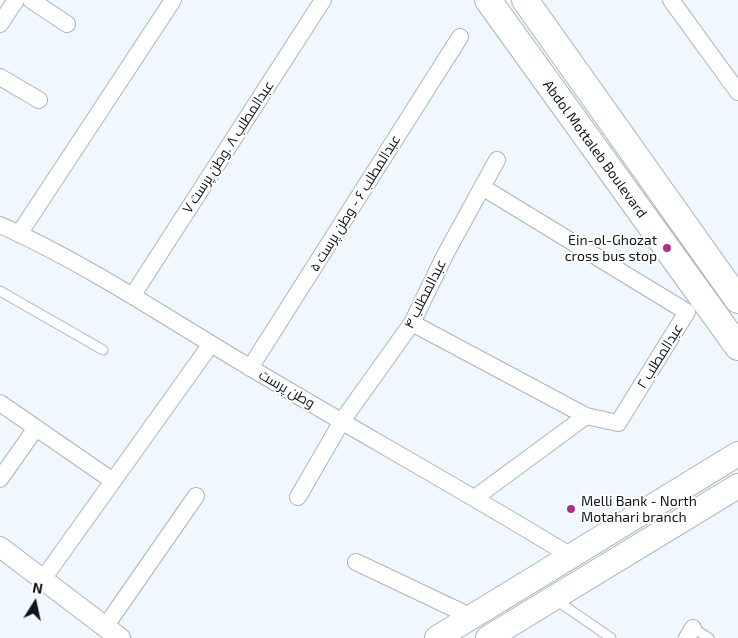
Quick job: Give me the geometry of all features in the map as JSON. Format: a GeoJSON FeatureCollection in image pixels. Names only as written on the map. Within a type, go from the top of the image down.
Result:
{"type":"FeatureCollection","features":[{"type":"Feature","properties":{"kind":"main road","name":"Abdol Mottaleb Boulevard"},"geometry":{"type":"LineString","coordinates":[[488,0],[738,347]]}},
{"type":"Feature","properties":{"kind":"main road","name":"Abdol Mottaleb Boulevard"},"geometry":{"type":"LineString","coordinates":[[525,0],[738,300]]}},
{"type":"Feature","properties":{"kind":"main road"},"geometry":{"type":"LineString","coordinates":[[438,638],[738,454]]}},
{"type":"Feature","properties":{"kind":"main road"},"geometry":{"type":"LineString","coordinates":[[488,638],[738,486]]}},
{"type":"Feature","properties":{"kind":"main road"},"geometry":{"type":"LineString","coordinates":[[512,593],[526,614]]}},
{"type":"Feature","properties":{"kind":"street"},"geometry":{"type":"LineString","coordinates":[[1,19],[16,0]]}},
{"type":"Feature","properties":{"kind":"street"},"geometry":{"type":"LineString","coordinates":[[31,0],[67,24]]}},
{"type":"Feature","properties":{"kind":"street"},"geometry":{"type":"LineString","coordinates":[[19,234],[173,0]]}},
{"type":"Feature","properties":{"kind":"street","name":"عبدالمطلب ۸ .وطن پرست ۷"},"geometry":{"type":"LineString","coordinates":[[133,295],[323,0]]}},
{"type":"Feature","properties":{"kind":"street"},"geometry":{"type":"LineString","coordinates":[[671,0],[738,92]]}},
{"type":"Feature","properties":{"kind":"street","name":"عبدالمطلب ۶ - وطن پرست ۵"},"geometry":{"type":"LineString","coordinates":[[250,368],[460,38]]}},
{"type":"Feature","properties":{"kind":"street"},"geometry":{"type":"LineString","coordinates":[[0,77],[39,100]]}},
{"type":"Feature","properties":{"kind":"street","name":"عبدالمطلب ۴"},"geometry":{"type":"LineString","coordinates":[[298,498],[342,421],[412,323],[445,255],[497,160]]}},
{"type":"Feature","properties":{"kind":"street","name":"عبدالمطلب ۲"},"geometry":{"type":"LineString","coordinates":[[482,187],[687,312],[618,423],[586,416]]}},
{"type":"Feature","properties":{"kind":"street","name":"وطن پرست"},"geometry":{"type":"LineString","coordinates":[[0,225],[133,295],[250,368],[476,497],[571,556]]}},
{"type":"Feature","properties":{"kind":"street"},"geometry":{"type":"LineString","coordinates":[[412,323],[586,416],[476,497]]}},
{"type":"Feature","properties":{"kind":"street"},"geometry":{"type":"LineString","coordinates":[[43,579],[211,344]]}},
{"type":"Feature","properties":{"kind":"street"},"geometry":{"type":"LineString","coordinates":[[0,403],[113,481]]}},
{"type":"Feature","properties":{"kind":"street"},"geometry":{"type":"LineString","coordinates":[[0,479],[36,428]]}},
{"type":"Feature","properties":{"kind":"street"},"geometry":{"type":"LineString","coordinates":[[0,546],[112,632],[196,496]]}},
{"type":"Feature","properties":{"kind":"street"},"geometry":{"type":"LineString","coordinates":[[356,562],[472,617]]}},
{"type":"Feature","properties":{"kind":"lane"},"geometry":{"type":"LineString","coordinates":[[0,291],[103,350]]}},
{"type":"Feature","properties":{"kind":"lane"},"geometry":{"type":"LineString","coordinates":[[554,598],[612,638]]}},
{"type":"Feature","properties":{"kind":"lane"},"geometry":{"type":"LineString","coordinates":[[690,633],[710,638]]}},
{"type":"Feature","properties":{"kind":"place","name":"Ein-ol-Ghozat cross bus stop"},"geometry":{"type":"Point","coordinates":[667,248]}},
{"type":"Feature","properties":{"kind":"place","name":"Melli Bank - North Motahari branch"},"geometry":{"type":"Point","coordinates":[571,509]}}]}
